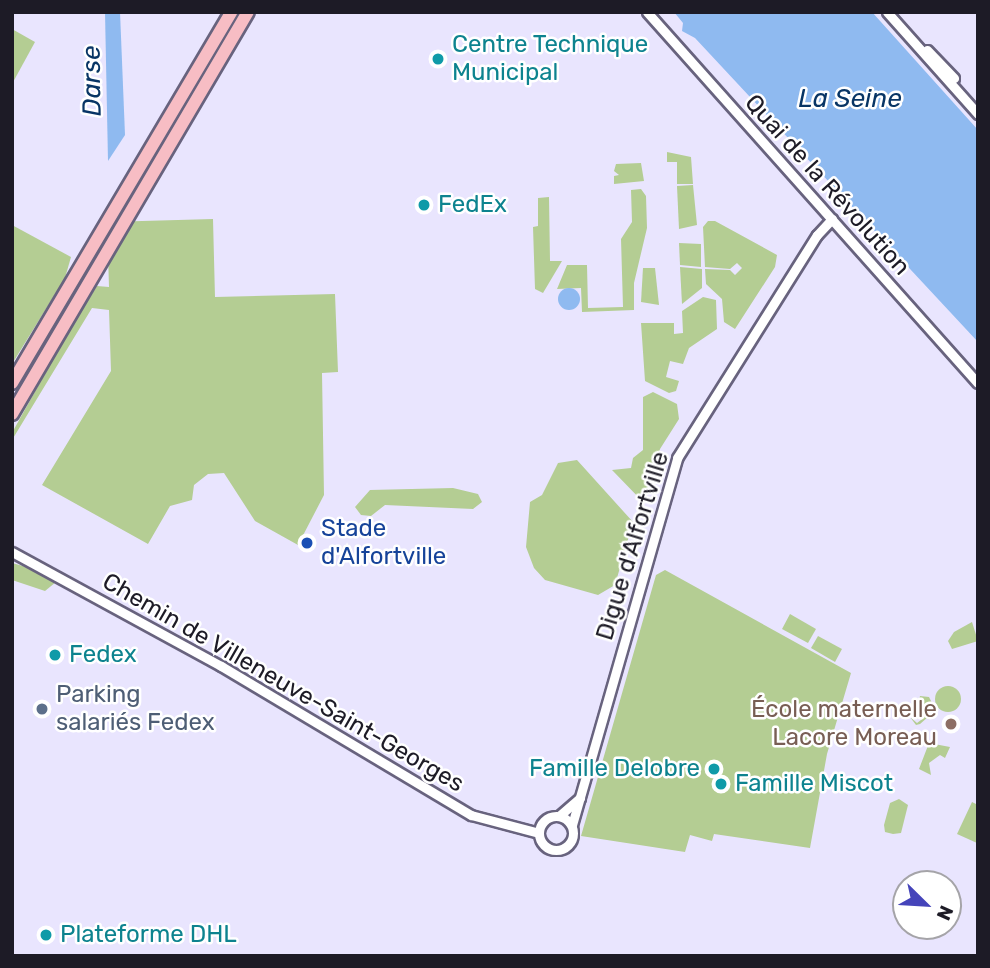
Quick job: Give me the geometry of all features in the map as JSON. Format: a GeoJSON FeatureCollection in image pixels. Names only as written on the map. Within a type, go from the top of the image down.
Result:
{"type":"FeatureCollection","features":[{"type":"Feature","properties":{"kind":"highway"},"geometry":{"type":"LineString","coordinates":[[12,383],[231,12]]}},
{"type":"Feature","properties":{"kind":"highway"},"geometry":{"type":"LineString","coordinates":[[12,414],[84,287],[248,12]]}},
{"type":"Feature","properties":{"kind":"street","name":"Quai de la Révolution"},"geometry":{"type":"LineString","coordinates":[[647,12],[978,383]]}},
{"type":"Feature","properties":{"kind":"street"},"geometry":{"type":"LineString","coordinates":[[887,12],[978,114]]}},
{"type":"Feature","properties":{"kind":"street"},"geometry":{"type":"LineString","coordinates":[[894,12],[978,105]]}},
{"type":"Feature","properties":{"kind":"street","name":"Digue d'Alfortville"},"geometry":{"type":"LineString","coordinates":[[572,825],[677,458],[820,232],[832,219]]}},
{"type":"Feature","properties":{"kind":"street","name":"Chemin de Villeneuve-Saint-Georges"},"geometry":{"type":"LineString","coordinates":[[12,552],[221,666],[471,815],[538,833]]}},
{"type":"Feature","properties":{"kind":"street"},"geometry":{"type":"LineString","coordinates":[[559,816],[572,825],[571,842],[558,850],[544,846],[538,833],[545,820],[559,816],[580,798]]}},
{"type":"Feature","properties":{"kind":"green space"},"geometry":{"type":"Polygon","coordinates":[[[12,29],[35,42],[12,84],[12,29]]]}},
{"type":"Feature","properties":{"kind":"green space"},"geometry":{"type":"Polygon","coordinates":[[[667,152],[691,157],[693,184],[677,184],[677,162],[667,162],[667,152]]]}},
{"type":"Feature","properties":{"kind":"green space"},"geometry":{"type":"Polygon","coordinates":[[[641,163],[644,181],[614,184],[614,176],[619,175],[614,171],[616,164],[641,163]]]}},
{"type":"Feature","properties":{"kind":"green space"},"geometry":{"type":"Polygon","coordinates":[[[693,185],[697,225],[679,229],[677,186],[693,185]]]}},
{"type":"Feature","properties":{"kind":"green space"},"geometry":{"type":"Polygon","coordinates":[[[641,189],[646,196],[647,228],[634,283],[634,310],[582,312],[581,288],[557,289],[567,265],[587,265],[588,308],[623,307],[621,239],[632,222],[631,190],[641,189]]]}},
{"type":"Feature","properties":{"kind":"green space"},"geometry":{"type":"Polygon","coordinates":[[[549,197],[550,261],[562,261],[543,293],[535,289],[533,227],[538,226],[538,198],[549,197]]]}},
{"type":"Feature","properties":{"kind":"green space"},"geometry":{"type":"Polygon","coordinates":[[[213,219],[215,297],[335,294],[338,372],[322,373],[324,495],[298,545],[255,521],[224,473],[208,474],[194,485],[192,500],[170,506],[148,544],[42,485],[111,371],[109,310],[92,308],[12,440],[13,431],[71,327],[97,286],[109,287],[107,222],[213,219]]]}},
{"type":"Feature","properties":{"kind":"green space"},"geometry":{"type":"Polygon","coordinates":[[[708,221],[715,221],[777,255],[775,267],[735,329],[724,322],[722,299],[706,284],[705,269],[730,270],[735,275],[742,268],[737,263],[730,269],[705,267],[703,227],[708,221]]]}},
{"type":"Feature","properties":{"kind":"green space"},"geometry":{"type":"Polygon","coordinates":[[[12,225],[71,257],[65,278],[12,364],[12,225]]]}},
{"type":"Feature","properties":{"kind":"green space"},"geometry":{"type":"Polygon","coordinates":[[[679,243],[701,244],[701,267],[680,265],[679,243]]]}},
{"type":"Feature","properties":{"kind":"green space"},"geometry":{"type":"Polygon","coordinates":[[[680,267],[702,269],[702,288],[682,304],[680,267]]]}},
{"type":"Feature","properties":{"kind":"green space"},"geometry":{"type":"Polygon","coordinates":[[[643,268],[655,268],[659,305],[641,302],[643,268]]]}},
{"type":"Feature","properties":{"kind":"green space"},"geometry":{"type":"Polygon","coordinates":[[[703,297],[716,300],[717,329],[689,348],[683,364],[670,361],[666,377],[679,381],[676,391],[669,393],[645,381],[641,323],[674,323],[674,334],[683,333],[682,311],[703,297]]]}},
{"type":"Feature","properties":{"kind":"green space"},"geometry":{"type":"Polygon","coordinates":[[[653,392],[677,404],[679,419],[660,449],[644,503],[612,470],[631,468],[633,458],[643,450],[643,397],[653,392]]]}},
{"type":"Feature","properties":{"kind":"green space"},"geometry":{"type":"Polygon","coordinates":[[[577,460],[633,522],[615,585],[598,595],[545,580],[534,568],[526,547],[530,502],[542,495],[558,463],[577,460]]]}},
{"type":"Feature","properties":{"kind":"green space"},"geometry":{"type":"Polygon","coordinates":[[[453,488],[478,494],[482,502],[473,509],[385,505],[371,516],[361,515],[355,507],[370,490],[453,488]]]}},
{"type":"Feature","properties":{"kind":"green space"},"geometry":{"type":"Polygon","coordinates":[[[12,563],[34,569],[56,582],[45,591],[12,580],[12,563]]]}},
{"type":"Feature","properties":{"kind":"green space"},"geometry":{"type":"Polygon","coordinates":[[[665,570],[851,673],[827,754],[810,848],[714,834],[712,841],[690,835],[685,852],[581,836],[656,575],[665,570]]]}},
{"type":"Feature","properties":{"kind":"green space"},"geometry":{"type":"Polygon","coordinates":[[[790,614],[816,629],[808,643],[782,629],[790,614]]]}},
{"type":"Feature","properties":{"kind":"green space"},"geometry":{"type":"Polygon","coordinates":[[[972,622],[978,641],[952,649],[948,641],[954,632],[972,622]]]}},
{"type":"Feature","properties":{"kind":"green space"},"geometry":{"type":"Polygon","coordinates":[[[818,636],[842,649],[835,662],[811,648],[818,636]]]}},
{"type":"Feature","properties":{"kind":"green space"},"geometry":{"type":"Polygon","coordinates":[[[948,686],[957,690],[961,699],[957,708],[948,712],[939,708],[935,699],[939,690],[948,686]]]}},
{"type":"Feature","properties":{"kind":"green space"},"geometry":{"type":"Polygon","coordinates":[[[920,696],[929,697],[933,705],[928,717],[916,725],[910,717],[917,723],[925,717],[914,719],[920,696]]]}},
{"type":"Feature","properties":{"kind":"green space"},"geometry":{"type":"Polygon","coordinates":[[[929,743],[950,747],[945,758],[940,755],[929,763],[931,775],[919,769],[929,743]]]}},
{"type":"Feature","properties":{"kind":"green space"},"geometry":{"type":"Polygon","coordinates":[[[899,799],[908,805],[901,833],[885,832],[884,825],[890,803],[899,799]]]}},
{"type":"Feature","properties":{"kind":"green space"},"geometry":{"type":"Polygon","coordinates":[[[972,802],[978,805],[977,843],[957,834],[972,802]]]}},
{"type":"Feature","properties":{"kind":"water"},"geometry":{"type":"Polygon","coordinates":[[[105,12],[120,12],[125,135],[108,161],[105,12]]]}},
{"type":"Feature","properties":{"kind":"water","name":"La Seine"},"geometry":{"type":"Polygon","coordinates":[[[674,12],[872,12],[978,130],[978,342],[695,38],[682,31],[683,23],[674,12]]]}},
{"type":"Feature","properties":{"kind":"water"},"geometry":{"type":"Polygon","coordinates":[[[569,288],[577,291],[580,299],[577,307],[569,310],[561,307],[558,299],[561,291],[569,288]]]}},
{"type":"Feature","properties":{"kind":"place","name":"Centre Technique Municipal"},"geometry":{"type":"Point","coordinates":[438,59]}},
{"type":"Feature","properties":{"kind":"place","name":"FedEx"},"geometry":{"type":"Point","coordinates":[424,205]}},
{"type":"Feature","properties":{"kind":"place","name":"Stade d'Alfortville"},"geometry":{"type":"Point","coordinates":[307,543]}},
{"type":"Feature","properties":{"kind":"place","name":"Fedex"},"geometry":{"type":"Point","coordinates":[55,655]}},
{"type":"Feature","properties":{"kind":"place","name":"Parking salariés Fedex"},"geometry":{"type":"Point","coordinates":[42,709]}},
{"type":"Feature","properties":{"kind":"place","name":"École maternelle Lacore Moreau"},"geometry":{"type":"Point","coordinates":[951,724]}},
{"type":"Feature","properties":{"kind":"place","name":"Famille Delobre"},"geometry":{"type":"Point","coordinates":[714,769]}},
{"type":"Feature","properties":{"kind":"place","name":"Famille Miscot"},"geometry":{"type":"Point","coordinates":[721,784]}},
{"type":"Feature","properties":{"kind":"place","name":"Plateforme DHL"},"geometry":{"type":"Point","coordinates":[46,935]}},
{"type":"Feature","properties":{"kind":"water label","name":"Darse"},"geometry":{"type":"Point","coordinates":[92,81]}}]}
